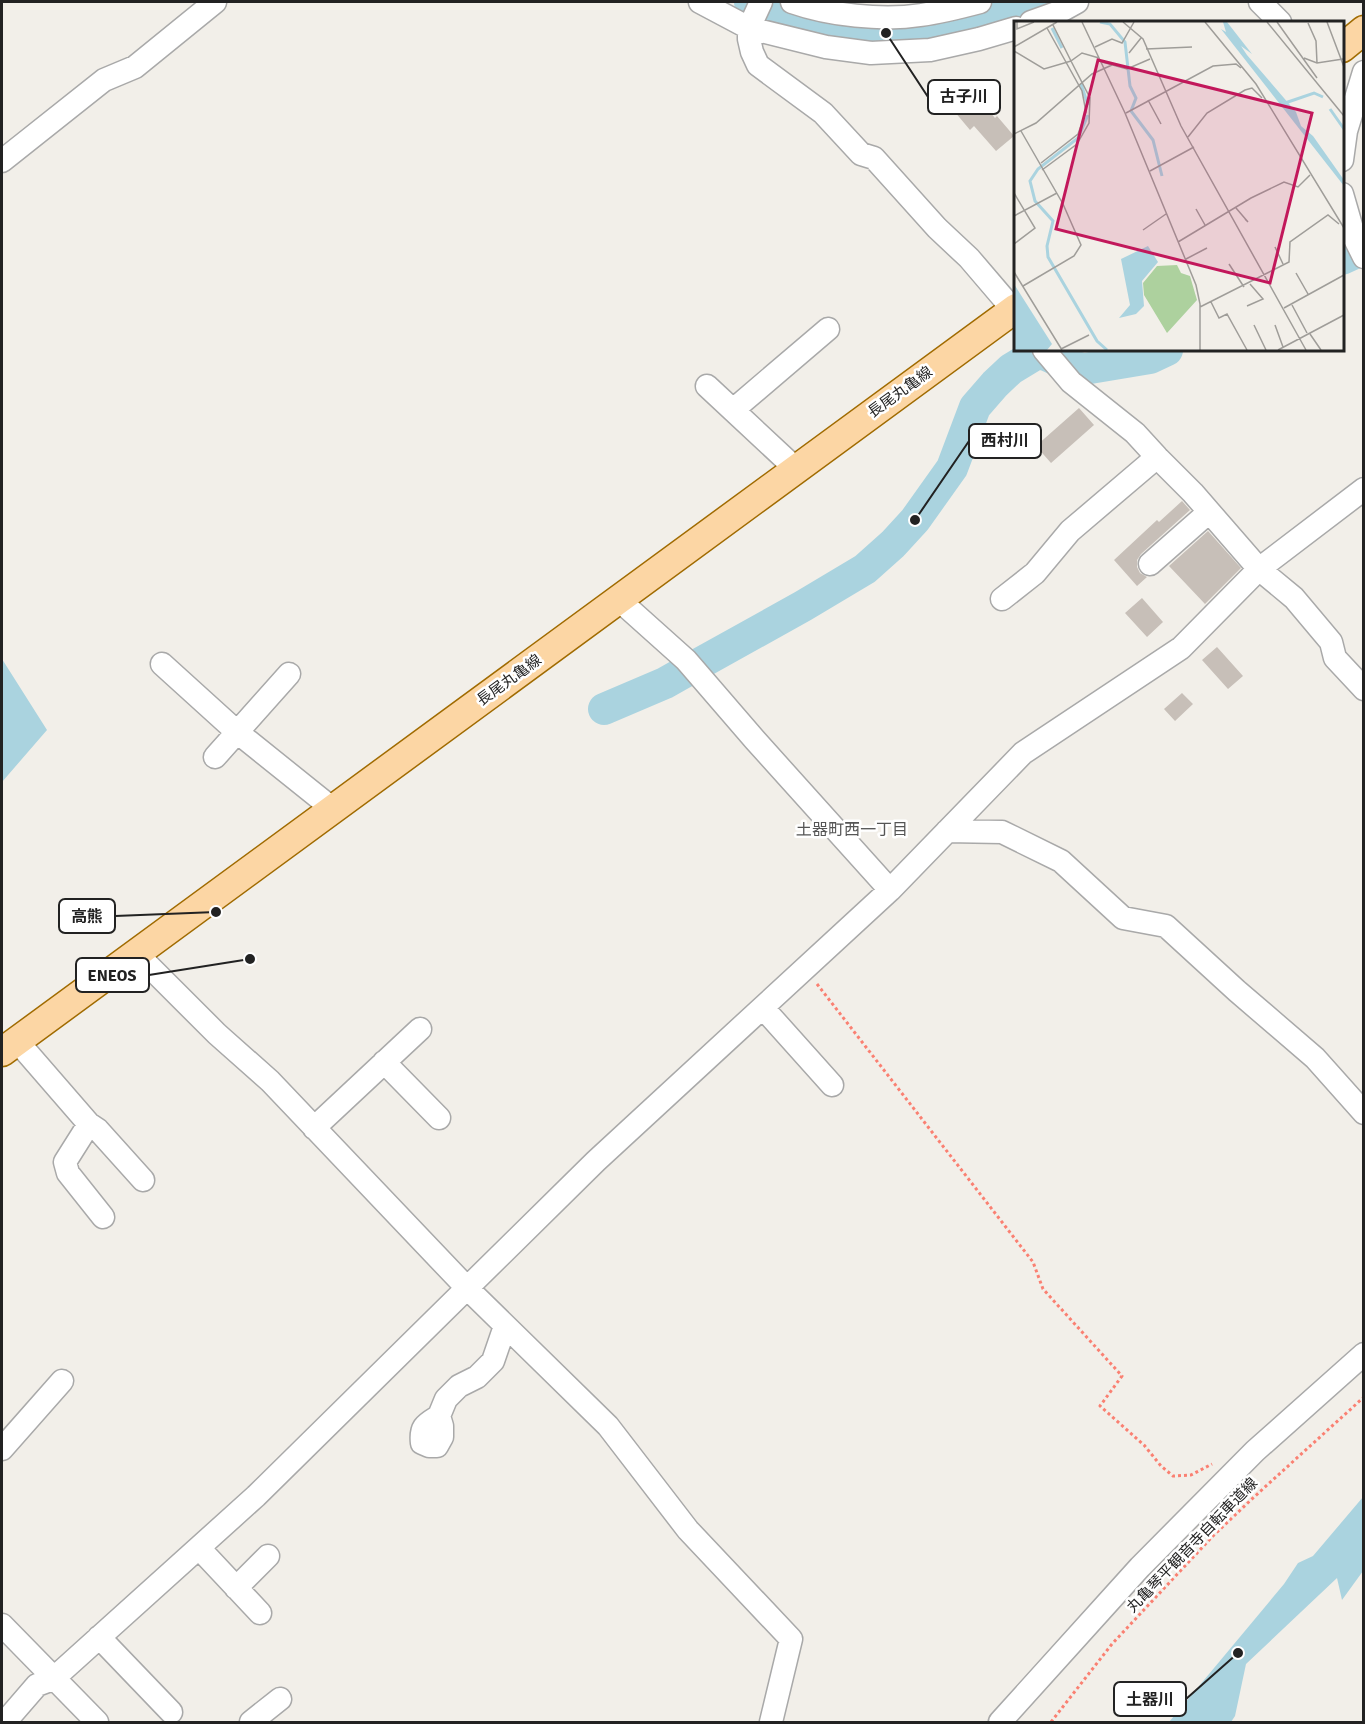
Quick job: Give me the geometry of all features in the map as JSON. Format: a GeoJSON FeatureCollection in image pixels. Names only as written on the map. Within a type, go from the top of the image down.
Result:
{"type":"FeatureCollection","features":[{"type":"Feature","properties":{"kind":"main road","name":"長尾丸亀線"},"geometry":{"type":"LineString","coordinates":[[9,1046],[1014,311]]}},
{"type":"Feature","properties":{"kind":"street"},"geometry":{"type":"LineString","coordinates":[[2,161],[104,80],[135,67],[215,2]]}},
{"type":"Feature","properties":{"kind":"street"},"geometry":{"type":"LineString","coordinates":[[700,2],[754,17],[826,47],[871,53],[930,50],[1014,29]]}},
{"type":"Feature","properties":{"kind":"street"},"geometry":{"type":"LineString","coordinates":[[792,2],[829,11],[885,16],[919,15],[980,2]]}},
{"type":"Feature","properties":{"kind":"street"},"geometry":{"type":"LineString","coordinates":[[1034,21],[1059,12],[1077,2]]}},
{"type":"Feature","properties":{"kind":"street"},"geometry":{"type":"LineString","coordinates":[[1260,2],[1279,21]]}},
{"type":"Feature","properties":{"kind":"street"},"geometry":{"type":"LineString","coordinates":[[754,17],[749,39],[758,65],[823,113],[861,154],[874,158],[1014,309]]}},
{"type":"Feature","properties":{"kind":"street"},"geometry":{"type":"LineString","coordinates":[[1344,146],[1346,109],[1364,72]]}},
{"type":"Feature","properties":{"kind":"street"},"geometry":{"type":"LineString","coordinates":[[1344,200],[1359,248]]}},
{"type":"Feature","properties":{"kind":"street"},"geometry":{"type":"LineString","coordinates":[[733,410],[828,329]]}},
{"type":"Feature","properties":{"kind":"street"},"geometry":{"type":"LineString","coordinates":[[1049,356],[1071,382],[1135,433],[1194,493],[1259,569],[1294,598],[1330,642],[1335,658],[1364,689]]}},
{"type":"Feature","properties":{"kind":"street"},"geometry":{"type":"LineString","coordinates":[[707,386],[796,469]]}},
{"type":"Feature","properties":{"kind":"street"},"geometry":{"type":"LineString","coordinates":[[1002,599],[1041,578],[1071,531],[1100,519],[1157,457]]}},
{"type":"Feature","properties":{"kind":"street"},"geometry":{"type":"LineString","coordinates":[[5,1722],[37,1685],[53,1679],[256,1496],[596,1161],[890,890],[1023,753],[1181,648],[1259,569],[1364,489]]}},
{"type":"Feature","properties":{"kind":"street"},"geometry":{"type":"LineString","coordinates":[[1150,564],[1209,512]]}},
{"type":"Feature","properties":{"kind":"street"},"geometry":{"type":"LineString","coordinates":[[619,600],[686,660],[890,890]]}},
{"type":"Feature","properties":{"kind":"street"},"geometry":{"type":"LineString","coordinates":[[162,664],[237,732],[333,809]]}},
{"type":"Feature","properties":{"kind":"street"},"geometry":{"type":"LineString","coordinates":[[214,757],[289,674]]}},
{"type":"Feature","properties":{"kind":"street"},"geometry":{"type":"LineString","coordinates":[[947,831],[1002,832],[1061,861],[1123,918],[1166,926],[1236,991],[1315,1058],[1364,1113]]}},
{"type":"Feature","properties":{"kind":"street"},"geometry":{"type":"LineString","coordinates":[[137,954],[217,1034],[270,1081],[467,1288],[608,1426],[688,1530],[791,1639],[771,1722]]}},
{"type":"Feature","properties":{"kind":"street"},"geometry":{"type":"LineString","coordinates":[[763,1008],[832,1085]]}},
{"type":"Feature","properties":{"kind":"street"},"geometry":{"type":"LineString","coordinates":[[314,1128],[420,1029]]}},
{"type":"Feature","properties":{"kind":"street"},"geometry":{"type":"LineString","coordinates":[[9,1046],[89,1124],[98,1130],[143,1180]]}},
{"type":"Feature","properties":{"kind":"street"},"geometry":{"type":"LineString","coordinates":[[384,1062],[439,1118]]}},
{"type":"Feature","properties":{"kind":"street"},"geometry":{"type":"LineString","coordinates":[[89,1124],[65,1162],[68,1173],[103,1217]]}},
{"type":"Feature","properties":{"kind":"street"},"geometry":{"type":"LineString","coordinates":[[439,1416],[446,1399],[459,1386],[477,1377],[493,1360],[505,1326]]}},
{"type":"Feature","properties":{"kind":"street"},"geometry":{"type":"LineString","coordinates":[[1000,1722],[1140,1567],[1255,1451],[1364,1354]]}},
{"type":"Feature","properties":{"kind":"street"},"geometry":{"type":"LineString","coordinates":[[2,1449],[62,1381]]}},
{"type":"Feature","properties":{"kind":"street"},"geometry":{"type":"LineString","coordinates":[[199,1548],[260,1613]]}},
{"type":"Feature","properties":{"kind":"street"},"geometry":{"type":"LineString","coordinates":[[236,1588],[268,1556]]}},
{"type":"Feature","properties":{"kind":"street"},"geometry":{"type":"LineString","coordinates":[[2,1625],[97,1722]]}},
{"type":"Feature","properties":{"kind":"street"},"geometry":{"type":"LineString","coordinates":[[99,1637],[171,1712]]}},
{"type":"Feature","properties":{"kind":"street"},"geometry":{"type":"LineString","coordinates":[[251,1722],[280,1699]]}},
{"type":"Feature","properties":{"kind":"path"},"geometry":{"type":"LineString","coordinates":[[805,968],[1033,1262],[1043,1288],[1122,1376],[1100,1407],[1144,1445],[1161,1466],[1173,1476],[1191,1475],[1220,1460]]}},
{"type":"Feature","properties":{"kind":"path","name":"丸亀琴平観音寺自転車道線"},"geometry":{"type":"LineString","coordinates":[[1051,1722],[1112,1644],[1213,1536],[1364,1397]]}},
{"type":"Feature","properties":{"kind":"water"},"geometry":{"type":"Polygon","coordinates":[[[2,659],[47,730],[2,782],[2,659]]]}},
{"type":"Feature","properties":{"kind":"water"},"geometry":{"type":"Polygon","coordinates":[[[1363,1497],[1363,1571],[1342,1600],[1337,1578],[1246,1664],[1235,1716],[1231,1722],[1169,1722],[1284,1584],[1298,1563],[1313,1556],[1363,1497]]]}},
{"type":"Feature","properties":{"kind":"building"},"geometry":{"type":"Polygon","coordinates":[[[969,87],[995,118],[997,116],[1014,136],[996,151],[974,126],[970,130],[949,105],[969,87]]]}},
{"type":"Feature","properties":{"kind":"building"},"geometry":{"type":"Polygon","coordinates":[[[1079,408],[1094,425],[1051,463],[1036,446],[1079,408]]]}},
{"type":"Feature","properties":{"kind":"building"},"geometry":{"type":"Polygon","coordinates":[[[1182,501],[1190,510],[1137,560],[1140,573],[1147,577],[1137,586],[1114,560],[1157,520],[1159,522],[1182,501]]]}},
{"type":"Feature","properties":{"kind":"building"},"geometry":{"type":"Polygon","coordinates":[[[1208,531],[1241,568],[1205,604],[1169,566],[1208,531]]]}},
{"type":"Feature","properties":{"kind":"building"},"geometry":{"type":"Polygon","coordinates":[[[1142,598],[1163,622],[1147,637],[1125,613],[1142,598]]]}},
{"type":"Feature","properties":{"kind":"building"},"geometry":{"type":"Polygon","coordinates":[[[1217,647],[1243,676],[1228,689],[1202,660],[1217,647]]]}},
{"type":"Feature","properties":{"kind":"building"},"geometry":{"type":"Polygon","coordinates":[[[1182,693],[1193,704],[1175,721],[1164,709],[1182,693]]]}},
{"type":"Feature","properties":{"kind":"waterway"},"geometry":{"type":"LineString","coordinates":[[750,2],[812,27],[886,33],[952,26],[1031,2]]}},
{"type":"Feature","properties":{"kind":"waterway"},"geometry":{"type":"LineString","coordinates":[[1344,258],[1364,249]]}},
{"type":"Feature","properties":{"kind":"waterway"},"geometry":{"type":"LineString","coordinates":[[604,709],[665,683],[865,569],[915,520],[952,468],[975,407],[1011,369],[1039,352],[1068,365],[1084,369],[1150,358],[1165,351]]}},
{"type":"Feature","properties":{"kind":"place","name":"古子川"},"geometry":{"type":"Point","coordinates":[886,33]}},
{"type":"Feature","properties":{"kind":"place","name":"西村川"},"geometry":{"type":"Point","coordinates":[915,520]}},
{"type":"Feature","properties":{"kind":"place","name":"高熊"},"geometry":{"type":"Point","coordinates":[216,912]}},
{"type":"Feature","properties":{"kind":"place","name":"ENEOS"},"geometry":{"type":"Point","coordinates":[250,959]}},
{"type":"Feature","properties":{"kind":"place","name":"土器川"},"geometry":{"type":"Point","coordinates":[1238,1653]}},
{"type":"Feature","properties":{"kind":"district","name":"土器町西一丁目"},"geometry":{"type":"Point","coordinates":[852,829]}}]}
